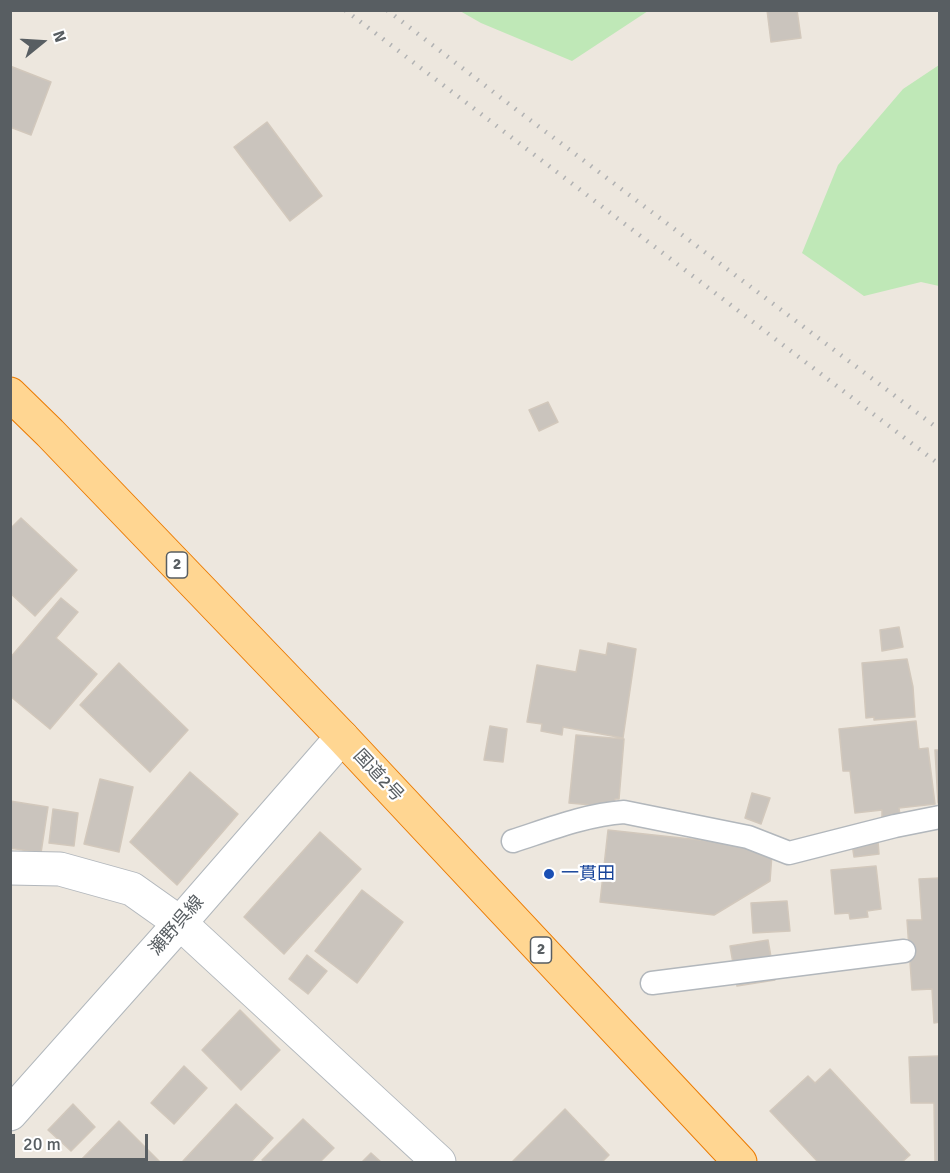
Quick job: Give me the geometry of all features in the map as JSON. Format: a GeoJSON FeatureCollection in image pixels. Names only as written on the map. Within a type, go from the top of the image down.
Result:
{"type":"FeatureCollection","features":[{"type":"Feature","properties":{"kind":"highway","name":"国道2号"},"geometry":{"type":"LineString","coordinates":[[10,394],[342,737],[740,1162]]}},
{"type":"Feature","properties":{"kind":"street","name":"瀬野呉線"},"geometry":{"type":"LineString","coordinates":[[10,1114],[342,737]]}},
{"type":"Feature","properties":{"kind":"street"},"geometry":{"type":"LineString","coordinates":[[10,868],[60,869],[132,889],[180,923],[439,1162]]}},
{"type":"Feature","properties":{"kind":"lane"},"geometry":{"type":"LineString","coordinates":[[513,841],[569,822],[624,812],[748,837],[789,854],[939,817]]}},
{"type":"Feature","properties":{"kind":"lane"},"geometry":{"type":"LineString","coordinates":[[652,983],[904,951]]}},
{"type":"Feature","properties":{"kind":"green space"},"geometry":{"type":"Polygon","coordinates":[[[460,11],[648,11],[572,61],[481,23],[460,11]]]}},
{"type":"Feature","properties":{"kind":"green space"},"geometry":{"type":"Polygon","coordinates":[[[939,65],[939,286],[921,282],[864,296],[802,253],[838,165],[903,89],[939,65]]]}},
{"type":"Feature","properties":{"kind":"building"},"geometry":{"type":"Polygon","coordinates":[[[767,10],[797,10],[801,38],[771,42],[767,10]]]}},
{"type":"Feature","properties":{"kind":"building"},"geometry":{"type":"Polygon","coordinates":[[[10,66],[51,82],[31,135],[10,127],[10,66]]]}},
{"type":"Feature","properties":{"kind":"building"},"geometry":{"type":"Polygon","coordinates":[[[267,122],[322,196],[290,221],[234,147],[267,122]]]}},
{"type":"Feature","properties":{"kind":"building"},"geometry":{"type":"Polygon","coordinates":[[[548,402],[558,422],[539,431],[529,410],[548,402]]]}},
{"type":"Feature","properties":{"kind":"building"},"geometry":{"type":"Polygon","coordinates":[[[21,518],[77,570],[35,616],[10,593],[10,529],[21,518]]]}},
{"type":"Feature","properties":{"kind":"building"},"geometry":{"type":"Polygon","coordinates":[[[61,598],[78,612],[56,638],[97,674],[50,729],[10,696],[10,658],[61,598]]]}},
{"type":"Feature","properties":{"kind":"building"},"geometry":{"type":"Polygon","coordinates":[[[899,627],[903,647],[882,651],[880,630],[899,627]]]}},
{"type":"Feature","properties":{"kind":"building"},"geometry":{"type":"Polygon","coordinates":[[[608,643],[636,649],[623,738],[563,727],[562,735],[541,731],[542,724],[527,722],[537,665],[576,672],[580,650],[606,655],[608,643]]]}},
{"type":"Feature","properties":{"kind":"building"},"geometry":{"type":"Polygon","coordinates":[[[907,659],[913,687],[915,717],[874,720],[874,717],[866,718],[862,663],[907,659]]]}},
{"type":"Feature","properties":{"kind":"building"},"geometry":{"type":"Polygon","coordinates":[[[119,663],[188,730],[150,772],[80,705],[119,663]]]}},
{"type":"Feature","properties":{"kind":"building"},"geometry":{"type":"Polygon","coordinates":[[[916,721],[919,749],[928,748],[935,804],[899,808],[900,815],[882,817],[882,810],[855,813],[850,771],[843,771],[839,729],[916,721]]]}},
{"type":"Feature","properties":{"kind":"building"},"geometry":{"type":"Polygon","coordinates":[[[490,726],[507,729],[503,762],[484,760],[490,726]]]}},
{"type":"Feature","properties":{"kind":"building"},"geometry":{"type":"Polygon","coordinates":[[[576,735],[624,739],[619,799],[615,799],[614,807],[569,803],[576,735]]]}},
{"type":"Feature","properties":{"kind":"building"},"geometry":{"type":"Polygon","coordinates":[[[935,750],[940,750],[940,802],[938,803],[935,750]]]}},
{"type":"Feature","properties":{"kind":"building"},"geometry":{"type":"Polygon","coordinates":[[[190,772],[238,814],[177,885],[130,842],[190,772]]]}},
{"type":"Feature","properties":{"kind":"building"},"geometry":{"type":"Polygon","coordinates":[[[100,779],[133,787],[119,852],[84,844],[100,779]]]}},
{"type":"Feature","properties":{"kind":"building"},"geometry":{"type":"Polygon","coordinates":[[[752,793],[770,798],[761,824],[745,818],[752,793]]]}},
{"type":"Feature","properties":{"kind":"building"},"geometry":{"type":"Polygon","coordinates":[[[10,801],[48,807],[41,853],[10,848],[10,801]]]}},
{"type":"Feature","properties":{"kind":"building"},"geometry":{"type":"Polygon","coordinates":[[[53,809],[78,813],[74,846],[49,843],[53,809]]]}},
{"type":"Feature","properties":{"kind":"building"},"geometry":{"type":"Polygon","coordinates":[[[608,830],[755,846],[754,852],[772,854],[770,881],[714,915],[600,902],[608,830]]]}},
{"type":"Feature","properties":{"kind":"building"},"geometry":{"type":"Polygon","coordinates":[[[320,832],[361,869],[284,954],[244,917],[320,832]]]}},
{"type":"Feature","properties":{"kind":"building"},"geometry":{"type":"Polygon","coordinates":[[[878,841],[879,854],[854,857],[852,844],[878,841]]]}},
{"type":"Feature","properties":{"kind":"building"},"geometry":{"type":"Polygon","coordinates":[[[876,866],[881,909],[867,911],[868,917],[850,919],[849,913],[835,914],[831,870],[876,866]]]}},
{"type":"Feature","properties":{"kind":"building"},"geometry":{"type":"Polygon","coordinates":[[[940,878],[940,1022],[934,1023],[932,989],[912,990],[907,920],[922,920],[919,879],[940,878]]]}},
{"type":"Feature","properties":{"kind":"building"},"geometry":{"type":"Polygon","coordinates":[[[362,890],[403,922],[357,983],[315,951],[362,890]]]}},
{"type":"Feature","properties":{"kind":"building"},"geometry":{"type":"Polygon","coordinates":[[[787,901],[790,931],[753,933],[751,903],[787,901]]]}},
{"type":"Feature","properties":{"kind":"building"},"geometry":{"type":"Polygon","coordinates":[[[768,940],[775,980],[737,986],[730,946],[768,940]]]}},
{"type":"Feature","properties":{"kind":"building"},"geometry":{"type":"Polygon","coordinates":[[[307,955],[327,971],[308,994],[289,979],[307,955]]]}},
{"type":"Feature","properties":{"kind":"building"},"geometry":{"type":"Polygon","coordinates":[[[240,1010],[280,1050],[241,1090],[202,1050],[240,1010]]]}},
{"type":"Feature","properties":{"kind":"building"},"geometry":{"type":"Polygon","coordinates":[[[940,1056],[940,1162],[935,1162],[934,1103],[911,1103],[909,1057],[940,1056]]]}},
{"type":"Feature","properties":{"kind":"building"},"geometry":{"type":"Polygon","coordinates":[[[184,1066],[207,1088],[174,1124],[151,1103],[184,1066]]]}},
{"type":"Feature","properties":{"kind":"building"},"geometry":{"type":"Polygon","coordinates":[[[830,1069],[910,1155],[902,1162],[818,1162],[770,1111],[808,1076],[815,1083],[830,1069]]]}},
{"type":"Feature","properties":{"kind":"building"},"geometry":{"type":"Polygon","coordinates":[[[73,1104],[95,1127],[71,1151],[48,1130],[73,1104]]]}},
{"type":"Feature","properties":{"kind":"building"},"geometry":{"type":"Polygon","coordinates":[[[236,1104],[273,1138],[251,1162],[183,1161],[236,1104]]]}},
{"type":"Feature","properties":{"kind":"building"},"geometry":{"type":"Polygon","coordinates":[[[565,1109],[609,1155],[602,1162],[512,1162],[565,1109]]]}},
{"type":"Feature","properties":{"kind":"building"},"geometry":{"type":"Polygon","coordinates":[[[303,1119],[334,1148],[320,1162],[265,1162],[262,1160],[303,1119]]]}},
{"type":"Feature","properties":{"kind":"building"},"geometry":{"type":"Polygon","coordinates":[[[119,1121],[160,1162],[80,1161],[119,1121]]]}},
{"type":"Feature","properties":{"kind":"building"},"geometry":{"type":"Polygon","coordinates":[[[371,1153],[381,1162],[362,1162],[371,1153]]]}},
{"type":"Feature","properties":{"kind":"railway"},"geometry":{"type":"LineString","coordinates":[[345,10],[940,465]]}},
{"type":"Feature","properties":{"kind":"railway"},"geometry":{"type":"LineString","coordinates":[[387,10],[940,430]]}},
{"type":"Feature","properties":{"kind":"place","name":"一貫田"},"geometry":{"type":"Point","coordinates":[549,874]}}]}
